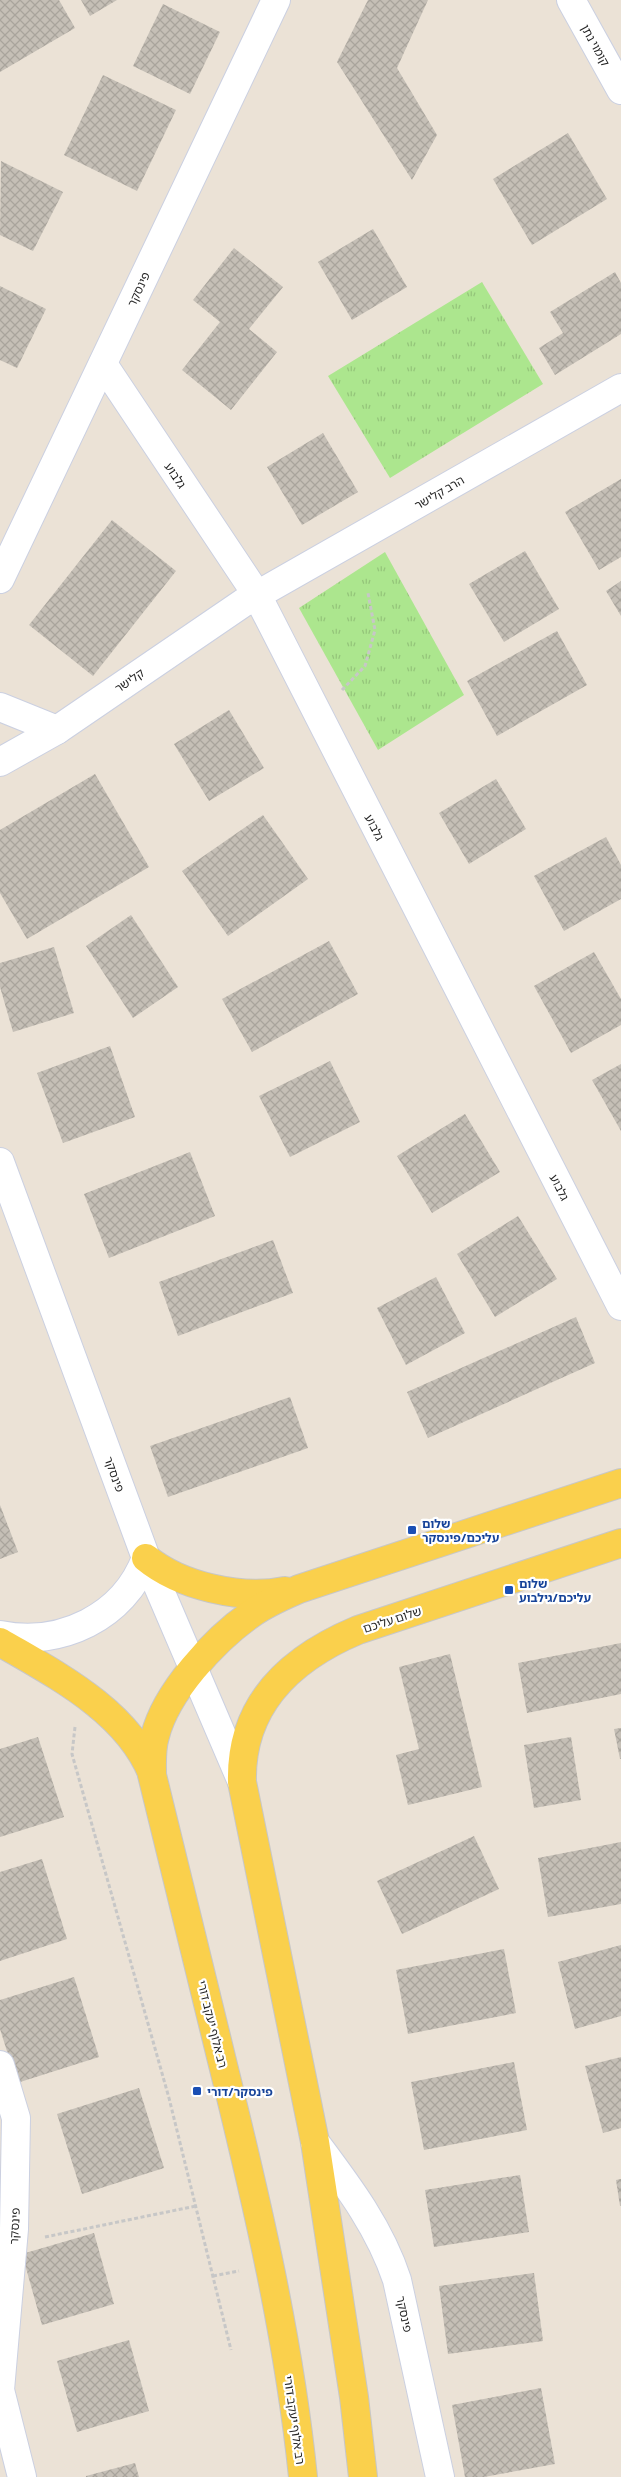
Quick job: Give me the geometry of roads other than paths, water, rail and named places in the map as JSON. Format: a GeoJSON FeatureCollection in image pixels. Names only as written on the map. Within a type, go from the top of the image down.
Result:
{"type":"FeatureCollection","features":[{"type":"Feature","properties":{"kind":"main road"},"geometry":{"type":"LineString","coordinates":[[193,1670],[217,1643],[251,1614],[299,1589],[621,1483]]}},
{"type":"Feature","properties":{"kind":"main road","name":"שלום עליכם"},"geometry":{"type":"LineString","coordinates":[[242,1782],[241,1764],[245,1744],[254,1719],[263,1702],[302,1660],[327,1643],[358,1630],[621,1543]]}},
{"type":"Feature","properties":{"kind":"main road"},"geometry":{"type":"LineString","coordinates":[[146,1558],[172,1576],[207,1587],[260,1593],[299,1589]]}},
{"type":"Feature","properties":{"kind":"main road"},"geometry":{"type":"LineString","coordinates":[[0,1642],[90,1699],[129,1735],[147,1761],[152,1775]]}},
{"type":"Feature","properties":{"kind":"main road","name":"רב אלוף יעקב דורי"},"geometry":{"type":"LineString","coordinates":[[193,1670],[174,1696],[155,1735],[151,1750],[152,1775],[244,2150],[275,2296],[297,2424],[303,2477]]}},
{"type":"Feature","properties":{"kind":"main road"},"geometry":{"type":"LineString","coordinates":[[242,1782],[315,2142],[354,2397],[363,2477]]}},
{"type":"Feature","properties":{"kind":"street","name":"פינסקר"},"geometry":{"type":"LineString","coordinates":[[0,579],[276,0]]}},
{"type":"Feature","properties":{"kind":"street","name":"קומוי נתן"},"geometry":{"type":"LineString","coordinates":[[571,0],[621,90]]}},
{"type":"Feature","properties":{"kind":"street","name":"גלבוע"},"geometry":{"type":"LineString","coordinates":[[102,364],[257,595],[621,1306]]}},
{"type":"Feature","properties":{"kind":"street","name":"הרב קלישר"},"geometry":{"type":"LineString","coordinates":[[257,595],[621,388]]}},
{"type":"Feature","properties":{"kind":"street","name":"קלישר"},"geometry":{"type":"LineString","coordinates":[[0,762],[57,730],[257,595]]}},
{"type":"Feature","properties":{"kind":"street"},"geometry":{"type":"LineString","coordinates":[[0,708],[57,730]]}},
{"type":"Feature","properties":{"kind":"street","name":"פינסקר"},"geometry":{"type":"LineString","coordinates":[[0,1162],[146,1558],[242,1782]]}},
{"type":"Feature","properties":{"kind":"street"},"geometry":{"type":"LineString","coordinates":[[0,1635],[34,1638],[74,1630],[98,1618],[125,1595],[141,1570],[146,1558]]}},
{"type":"Feature","properties":{"kind":"street","name":"פינסקר"},"geometry":{"type":"LineString","coordinates":[[0,2065],[16,2118],[13,2244],[0,2390],[22,2477]]}},
{"type":"Feature","properties":{"kind":"street","name":"פינסקר"},"geometry":{"type":"LineString","coordinates":[[315,2142],[362,2205],[389,2255],[398,2280],[440,2477]]}},
{"type":"Feature","properties":{"kind":"place","name":"שלום עליכם/פינסקר"},"geometry":{"type":"Point","coordinates":[412,1530]}},
{"type":"Feature","properties":{"kind":"place","name":"שלום עליכם/גילבוע"},"geometry":{"type":"Point","coordinates":[509,1590]}},
{"type":"Feature","properties":{"kind":"place","name":"פינסקר/דורי"},"geometry":{"type":"Point","coordinates":[197,2091]}}]}
